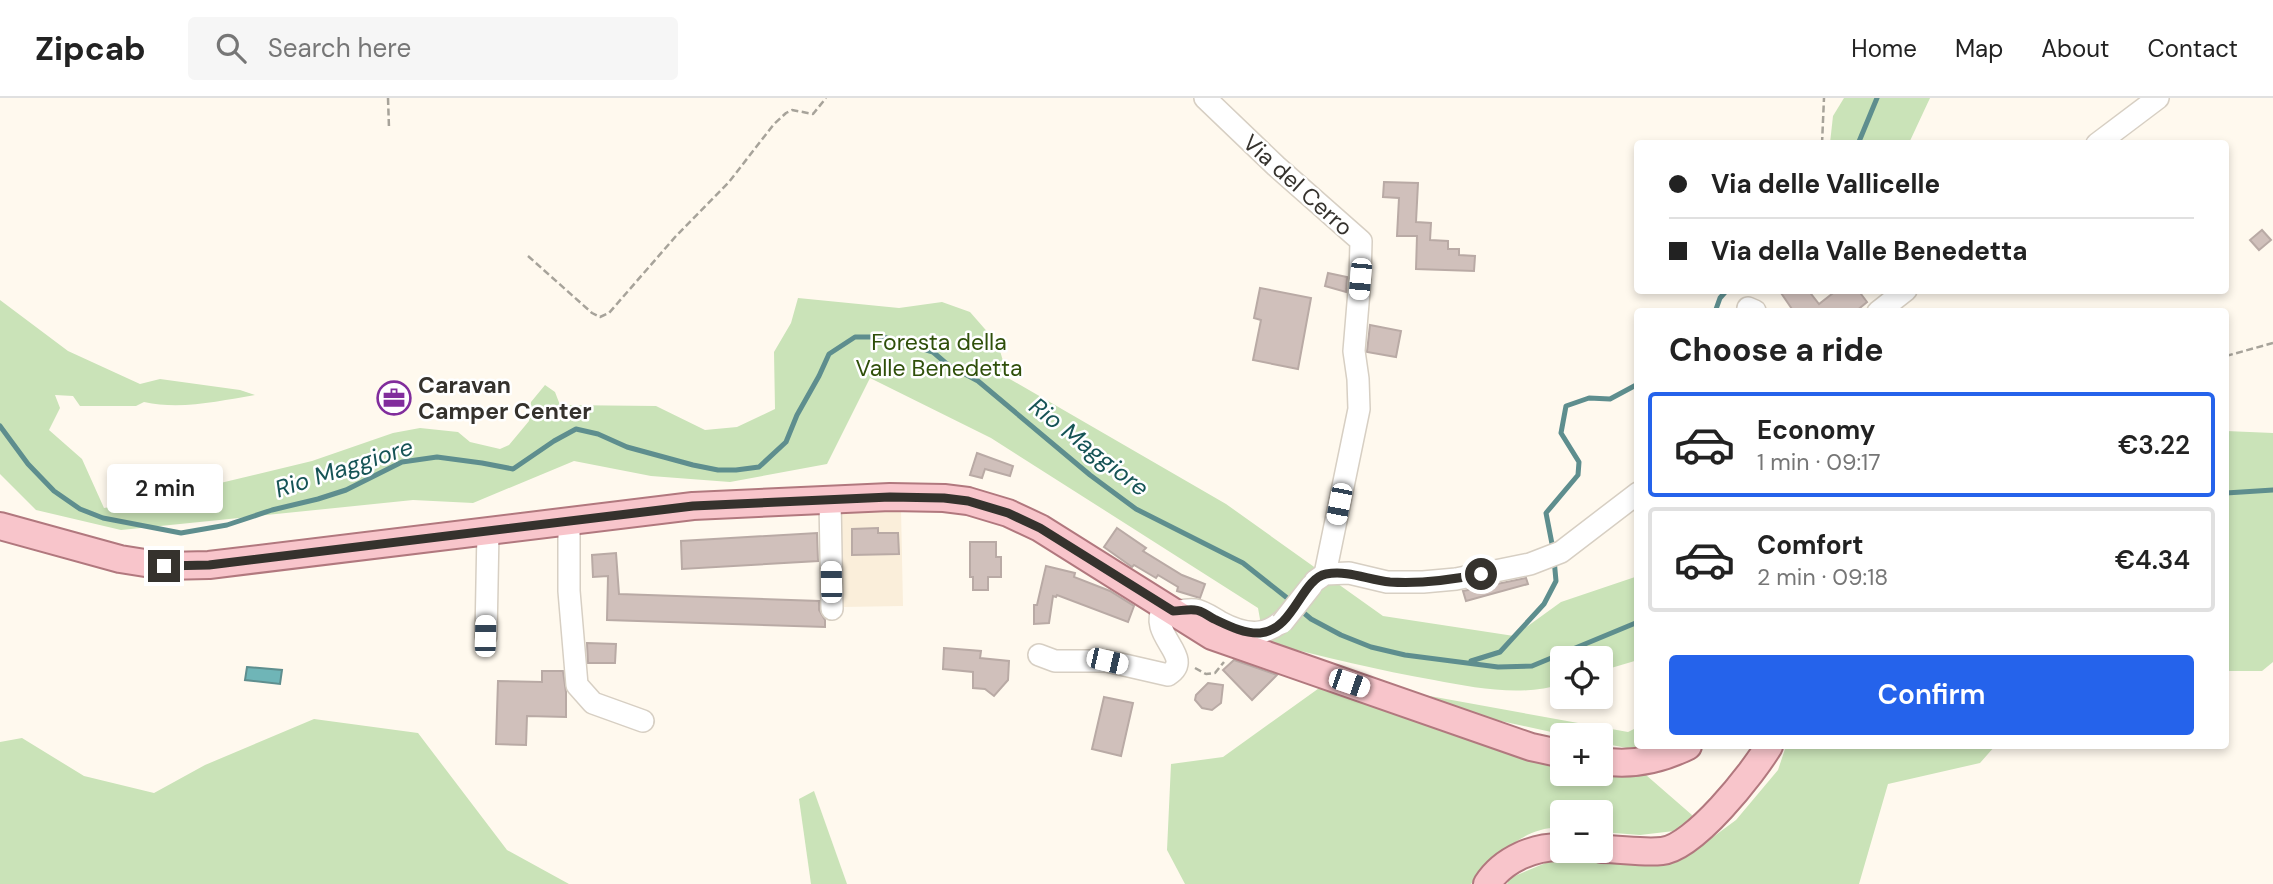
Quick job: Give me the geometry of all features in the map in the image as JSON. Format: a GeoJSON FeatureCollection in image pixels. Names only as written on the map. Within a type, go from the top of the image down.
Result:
{"type":"FeatureCollection","features":[{"type":"Feature","properties":{"kind":"main road"},"geometry":{"type":"LineString","coordinates":[[0,526],[120,559],[164,566],[209,565],[693,506],[890,497],[968,501],[1008,513],[1040,528],[1168,609],[1234,645],[1531,747],[1550,751]]}},
{"type":"Feature","properties":{"kind":"main road"},"geometry":{"type":"LineString","coordinates":[[1613,762],[1638,763],[1664,757],[1681,749]]}},
{"type":"Feature","properties":{"kind":"main road"},"geometry":{"type":"LineString","coordinates":[[1613,849],[1663,851],[1694,836],[1760,763],[1767,749]]}},
{"type":"Feature","properties":{"kind":"main road"},"geometry":{"type":"LineString","coordinates":[[1487,884],[1507,864],[1520,856],[1538,849],[1550,848]]}},
{"type":"Feature","properties":{"kind":"street","name":"Via del Cerro"},"geometry":{"type":"LineString","coordinates":[[1205,98],[1276,166],[1361,241],[1354,351],[1359,410],[1325,574]]}},
{"type":"Feature","properties":{"kind":"street"},"geometry":{"type":"LineString","coordinates":[[2102,140],[2158,98]]}},
{"type":"Feature","properties":{"kind":"street"},"geometry":{"type":"LineString","coordinates":[[1883,308],[1901,294]]}},
{"type":"Feature","properties":{"kind":"street"},"geometry":{"type":"LineString","coordinates":[[1047,658],[1107,661],[1168,675],[1175,671],[1178,665],[1177,657],[1158,622],[1158,615],[1168,609],[1196,610],[1229,626],[1257,633],[1268,631],[1282,623],[1319,577],[1325,574],[1349,573],[1387,582],[1423,582],[1456,579],[1530,564],[1561,552],[1634,496]]}},
{"type":"Feature","properties":{"kind":"street"},"geometry":{"type":"LineString","coordinates":[[830,500],[832,609]]}},
{"type":"Feature","properties":{"kind":"street"},"geometry":{"type":"LineString","coordinates":[[569,522],[569,591],[577,685],[593,703],[643,721]]}},
{"type":"Feature","properties":{"kind":"street"},"geometry":{"type":"LineString","coordinates":[[485,636],[488,531]]}},
{"type":"Feature","properties":{"kind":"path"},"geometry":{"type":"LineString","coordinates":[[388,98],[389,128]]}},
{"type":"Feature","properties":{"kind":"path"},"geometry":{"type":"LineString","coordinates":[[528,256],[592,313],[600,317],[609,313],[676,236],[729,182],[780,118],[792,110],[813,114],[826,98]]}},
{"type":"Feature","properties":{"kind":"path"},"geometry":{"type":"LineString","coordinates":[[1822,140],[1825,98]]}},
{"type":"Feature","properties":{"kind":"path"},"geometry":{"type":"LineString","coordinates":[[2229,355],[2273,343]]}},
{"type":"Feature","properties":{"kind":"path"},"geometry":{"type":"LineString","coordinates":[[1178,665],[1192,667],[1206,674],[1215,673],[1234,645]]}},
{"type":"Feature","properties":{"kind":"shaded area"},"geometry":{"type":"Polygon","coordinates":[[[901,509],[903,606],[842,607],[841,510],[901,509]]]}},
{"type":"Feature","properties":{"kind":"green space"},"geometry":{"type":"Polygon","coordinates":[[[1844,98],[1930,98],[1910,140],[1830,140],[1833,116],[1844,98]]]}},
{"type":"Feature","properties":{"kind":"green space","name":"Foresta della Valle Benedetta"},"geometry":{"type":"Polygon","coordinates":[[[798,298],[899,308],[942,302],[970,312],[998,344],[1008,378],[1226,504],[1383,616],[1514,636],[1561,602],[1634,577],[1634,661],[1613,667],[1613,646],[1550,646],[1550,687],[1515,691],[1466,686],[1391,672],[1264,642],[1258,608],[991,438],[870,378],[827,464],[730,482],[651,476],[574,461],[473,503],[413,500],[121,530],[36,510],[0,474],[0,300],[68,351],[140,384],[160,379],[240,390],[255,395],[186,405],[144,402],[136,406],[80,406],[73,396],[55,395],[60,408],[49,430],[82,459],[104,508],[197,493],[212,485],[312,461],[393,433],[420,428],[458,432],[470,442],[500,449],[509,445],[529,421],[531,402],[545,385],[555,392],[560,405],[656,406],[705,430],[737,427],[775,409],[774,352],[791,323],[798,298]]]}},
{"type":"Feature","properties":{"kind":"green space"},"geometry":{"type":"Polygon","coordinates":[[[2229,431],[2273,433],[2273,662],[2262,671],[2229,671],[2229,431]]]}},
{"type":"Feature","properties":{"kind":"green space"},"geometry":{"type":"Polygon","coordinates":[[[1322,686],[1550,757],[1550,786],[1613,786],[1613,769],[1646,775],[1692,815],[1691,829],[1640,835],[1613,833],[1613,800],[1550,800],[1550,828],[1535,832],[1511,845],[1471,884],[1185,884],[1167,850],[1171,764],[1223,757],[1322,686]]]}},
{"type":"Feature","properties":{"kind":"green space"},"geometry":{"type":"Polygon","coordinates":[[[1391,689],[1578,723],[1550,723],[1550,732],[1487,718],[1391,689]]]}},
{"type":"Feature","properties":{"kind":"green space"},"geometry":{"type":"Polygon","coordinates":[[[314,719],[418,733],[507,850],[569,884],[0,884],[0,742],[22,738],[84,776],[154,793],[205,765],[314,719]]]}},
{"type":"Feature","properties":{"kind":"green space"},"geometry":{"type":"Polygon","coordinates":[[[1613,729],[1628,732],[1634,729],[1634,747],[1613,745],[1613,729]]]}},
{"type":"Feature","properties":{"kind":"green space"},"geometry":{"type":"Polygon","coordinates":[[[1785,749],[1992,749],[1980,763],[1888,784],[1859,884],[1507,884],[1510,878],[1548,862],[1613,863],[1613,858],[1662,861],[1694,851],[1736,820],[1778,770],[1785,749]]]}},
{"type":"Feature","properties":{"kind":"green space"},"geometry":{"type":"Polygon","coordinates":[[[814,791],[847,884],[811,884],[799,799],[814,791]]]}},
{"type":"Feature","properties":{"kind":"water"},"geometry":{"type":"Polygon","coordinates":[[[247,667],[282,670],[280,684],[245,680],[247,667]]]}},
{"type":"Feature","properties":{"kind":"building"},"geometry":{"type":"Polygon","coordinates":[[[1384,182],[1418,183],[1416,222],[1431,223],[1430,240],[1448,241],[1448,249],[1459,249],[1459,255],[1475,256],[1474,271],[1416,269],[1417,236],[1397,236],[1399,198],[1383,197],[1384,182]]]}},
{"type":"Feature","properties":{"kind":"building"},"geometry":{"type":"Polygon","coordinates":[[[2262,230],[2271,240],[2259,250],[2250,240],[2262,230]]]}},
{"type":"Feature","properties":{"kind":"building"},"geometry":{"type":"Polygon","coordinates":[[[1328,273],[1347,277],[1346,292],[1325,286],[1328,273]]]}},
{"type":"Feature","properties":{"kind":"building"},"geometry":{"type":"Polygon","coordinates":[[[1260,288],[1311,298],[1298,369],[1253,360],[1261,320],[1254,318],[1260,288]]]}},
{"type":"Feature","properties":{"kind":"building"},"geometry":{"type":"Polygon","coordinates":[[[1782,294],[1811,294],[1819,304],[1832,294],[1861,294],[1867,302],[1860,308],[1791,308],[1782,294]]]}},
{"type":"Feature","properties":{"kind":"building"},"geometry":{"type":"Polygon","coordinates":[[[1370,325],[1401,331],[1396,357],[1367,352],[1370,325]]]}},
{"type":"Feature","properties":{"kind":"building"},"geometry":{"type":"Polygon","coordinates":[[[977,453],[1013,466],[1010,476],[985,469],[982,478],[970,475],[977,453]]]}},
{"type":"Feature","properties":{"kind":"building"},"geometry":{"type":"Polygon","coordinates":[[[878,528],[878,533],[898,533],[899,554],[852,555],[852,529],[878,528]]]}},
{"type":"Feature","properties":{"kind":"building"},"geometry":{"type":"Polygon","coordinates":[[[1117,528],[1146,548],[1143,551],[1182,575],[1205,584],[1200,598],[1177,591],[1178,587],[1158,575],[1156,578],[1134,565],[1132,567],[1104,547],[1117,528]]]}},
{"type":"Feature","properties":{"kind":"building"},"geometry":{"type":"Polygon","coordinates":[[[817,533],[818,561],[682,569],[681,541],[817,533]]]}},
{"type":"Feature","properties":{"kind":"building"},"geometry":{"type":"Polygon","coordinates":[[[970,542],[996,542],[996,557],[1001,557],[1001,577],[988,577],[988,590],[973,590],[973,577],[970,577],[970,542]]]}},
{"type":"Feature","properties":{"kind":"building"},"geometry":{"type":"Polygon","coordinates":[[[616,553],[619,594],[819,601],[825,627],[607,620],[608,576],[593,577],[592,555],[616,553]]]}},
{"type":"Feature","properties":{"kind":"building"},"geometry":{"type":"Polygon","coordinates":[[[1046,566],[1075,573],[1074,577],[1110,591],[1134,606],[1128,622],[1057,595],[1053,596],[1049,623],[1034,624],[1034,605],[1037,605],[1046,566]]]}},
{"type":"Feature","properties":{"kind":"building"},"geometry":{"type":"Polygon","coordinates":[[[1526,578],[1528,584],[1466,601],[1463,591],[1526,578]]]}},
{"type":"Feature","properties":{"kind":"building"},"geometry":{"type":"Polygon","coordinates":[[[587,643],[616,644],[615,663],[588,663],[587,643]]]}},
{"type":"Feature","properties":{"kind":"building"},"geometry":{"type":"Polygon","coordinates":[[[944,648],[981,651],[980,658],[1009,661],[1008,680],[994,696],[985,689],[973,688],[973,672],[943,669],[944,648]]]}},
{"type":"Feature","properties":{"kind":"building"},"geometry":{"type":"Polygon","coordinates":[[[1234,660],[1277,675],[1252,700],[1223,670],[1234,660]]]}},
{"type":"Feature","properties":{"kind":"building"},"geometry":{"type":"Polygon","coordinates":[[[542,671],[563,671],[566,717],[527,716],[526,745],[496,744],[498,681],[542,682],[542,671]]]}},
{"type":"Feature","properties":{"kind":"building"},"geometry":{"type":"Polygon","coordinates":[[[1208,683],[1223,685],[1221,703],[1212,710],[1202,708],[1195,700],[1196,695],[1208,683]]]}},
{"type":"Feature","properties":{"kind":"building"},"geometry":{"type":"Polygon","coordinates":[[[1104,697],[1133,703],[1121,756],[1092,749],[1104,697]]]}},
{"type":"Feature","properties":{"kind":"waterway"},"geometry":{"type":"LineString","coordinates":[[1860,140],[1877,98]]}},
{"type":"Feature","properties":{"kind":"waterway"},"geometry":{"type":"LineString","coordinates":[[1716,308],[1724,294]]}},
{"type":"Feature","properties":{"kind":"waterway","name":"Rio Maggiore"},"geometry":{"type":"LineString","coordinates":[[0,426],[28,464],[54,491],[80,509],[103,518],[181,533],[227,525],[318,499],[346,490],[402,462],[437,457],[513,469],[576,429],[598,434],[627,447],[693,465],[718,470],[759,467],[786,442],[829,354],[855,337],[883,337],[933,352],[948,365],[978,381],[1090,475],[1136,509],[1243,563],[1291,601]]}},
{"type":"Feature","properties":{"kind":"waterway"},"geometry":{"type":"LineString","coordinates":[[1553,549],[1546,513],[1578,475],[1579,462],[1561,433],[1566,406],[1589,398],[1610,399],[1634,386]]}},
{"type":"Feature","properties":{"kind":"waterway","name":"Rio Maggiore"},"geometry":{"type":"LineString","coordinates":[[2229,493],[2273,490]]}},
{"type":"Feature","properties":{"kind":"waterway"},"geometry":{"type":"LineString","coordinates":[[1471,661],[1500,652],[1544,604],[1556,581],[1554,559]]}},
{"type":"Feature","properties":{"kind":"waterway","name":"Rio Maggiore"},"geometry":{"type":"LineString","coordinates":[[1298,608],[1311,619],[1371,647],[1405,655],[1498,667],[1532,666],[1634,624]]}},
{"type":"Feature","properties":{"kind":"place","name":"Caravan Camper Center"},"geometry":{"type":"Point","coordinates":[394,398]}},
{"type":"Feature","properties":{"kind":"route"},"geometry":{"type":"LineString","coordinates":[[164,566],[209,565],[693,506],[890,497],[968,501],[1008,513],[1040,528],[1164,607],[1173,611],[1196,610],[1229,626],[1257,633],[1268,631],[1282,623],[1312,584],[1325,574],[1349,573],[1387,582],[1423,582],[1481,574]]}}]}
